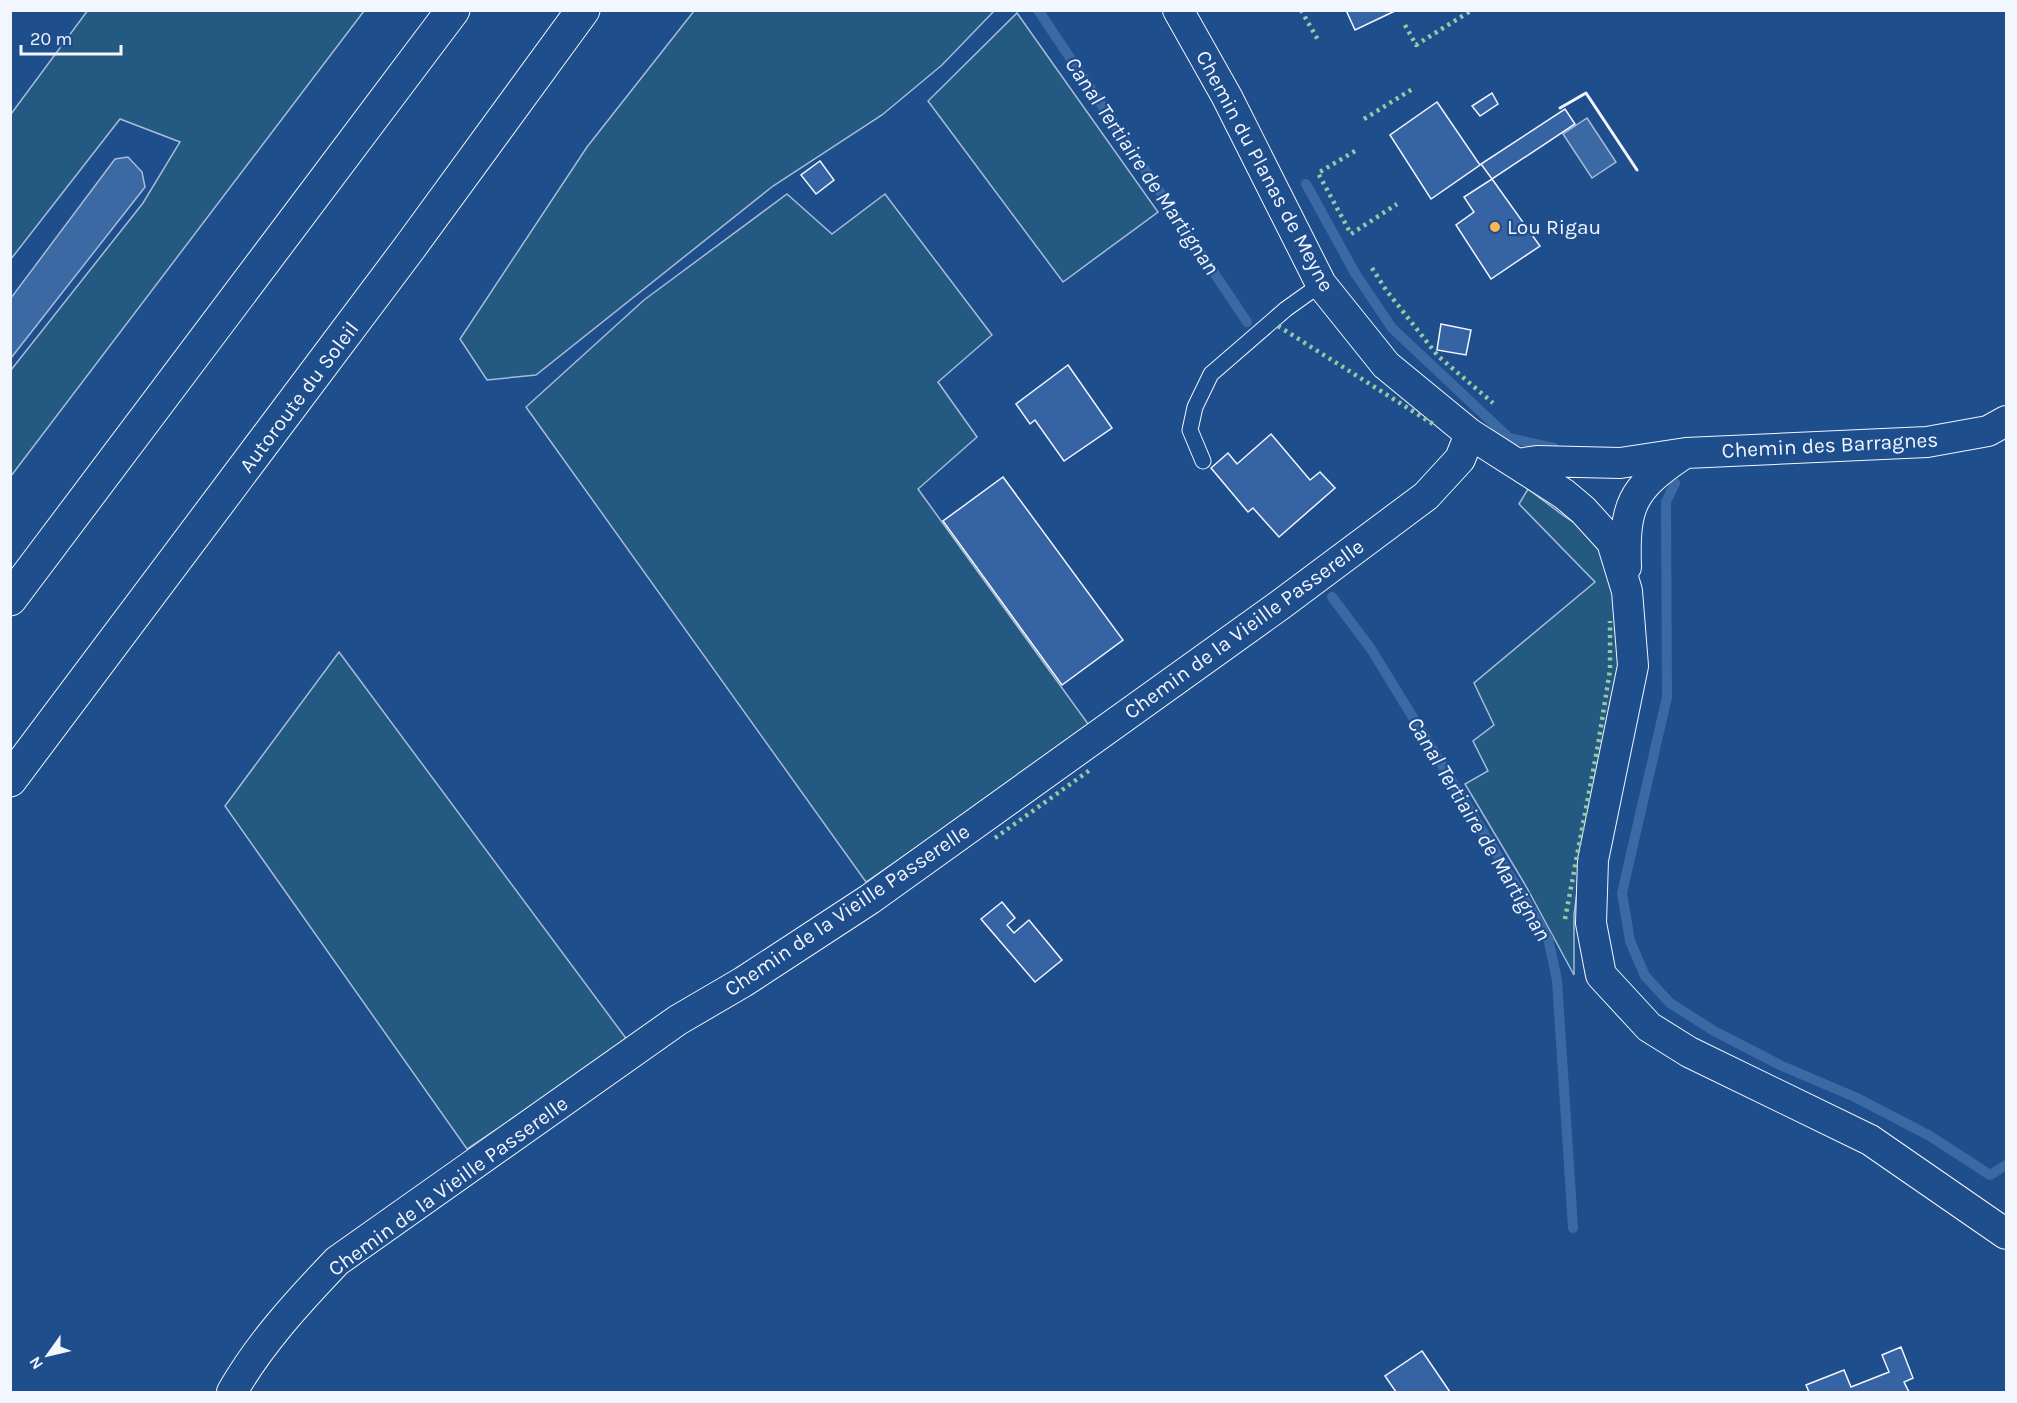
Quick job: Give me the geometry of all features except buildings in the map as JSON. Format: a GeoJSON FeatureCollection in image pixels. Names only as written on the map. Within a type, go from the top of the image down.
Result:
{"type":"FeatureCollection","features":[{"type":"Feature","properties":{"kind":"highway"},"geometry":{"type":"LineString","coordinates":[[10,599],[453,10]]}},
{"type":"Feature","properties":{"kind":"highway","name":"Autoroute du Soleil"},"geometry":{"type":"LineString","coordinates":[[10,780],[396,266],[583,10]]}},
{"type":"Feature","properties":{"kind":"street","name":"Chemin du Planas de Meyne"},"geometry":{"type":"LineString","coordinates":[[1178,10],[1227,97],[1321,284],[1386,365],[1470,435],[1564,494],[1583,510],[1612,542],[1627,591],[1633,666],[1593,860],[1591,923],[1601,975],[1649,1027],[1689,1052],[1870,1140],[2007,1234]]}},
{"type":"Feature","properties":{"kind":"street","name":"Chemin des Barragnes"},"geometry":{"type":"LineString","coordinates":[[1518,464],[1537,461],[1620,463],[1686,453],[1927,442],[1988,431],[2007,421]]}},
{"type":"Feature","properties":{"kind":"street","name":"Chemin de la Vieille Passerelle"},"geometry":{"type":"LineString","coordinates":[[232,1392],[247,1365],[290,1311],[337,1261],[678,1020],[743,982],[870,899],[1280,604],[1426,496],[1460,459],[1470,435]]}},
{"type":"Feature","properties":{"kind":"street"},"geometry":{"type":"LineString","coordinates":[[1627,591],[1626,527],[1631,505],[1657,472],[1686,453]]}},
{"type":"Feature","properties":{"kind":"street","name":"Chemin des Barragnes"},"geometry":{"type":"LineString","coordinates":[[1583,510],[1587,488],[1620,463]]}},
{"type":"Feature","properties":{"kind":"street"},"geometry":{"type":"LineString","coordinates":[[1583,510],[1598,508],[1640,491]]}},
{"type":"Feature","properties":{"kind":"lane"},"geometry":{"type":"LineString","coordinates":[[1203,461],[1190,430],[1195,406],[1211,374],[1286,309],[1321,284]]}},
{"type":"Feature","properties":{"kind":"shaded area"},"geometry":{"type":"Polygon","coordinates":[[[88,10],[364,11],[11,476],[11,370],[143,203],[180,142],[120,119],[11,259],[11,114],[88,10]]]}},
{"type":"Feature","properties":{"kind":"shaded area"},"geometry":{"type":"Polygon","coordinates":[[[694,11],[994,11],[942,65],[882,115],[773,186],[536,375],[487,380],[460,339],[587,147],[694,11]]]}},
{"type":"Feature","properties":{"kind":"shaded area"},"geometry":{"type":"Polygon","coordinates":[[[1017,13],[1158,212],[1063,282],[928,101],[1017,13]]]}},
{"type":"Feature","properties":{"kind":"shaded area"},"geometry":{"type":"Polygon","coordinates":[[[1587,118],[1616,162],[1592,178],[1563,134],[1587,118]]]}},
{"type":"Feature","properties":{"kind":"shaded area"},"geometry":{"type":"Polygon","coordinates":[[[128,157],[142,172],[145,187],[11,358],[11,298],[115,159],[128,157]]]}},
{"type":"Feature","properties":{"kind":"shaded area"},"geometry":{"type":"Polygon","coordinates":[[[787,194],[832,234],[885,194],[992,335],[938,382],[977,437],[918,489],[1091,728],[866,882],[526,407],[644,300],[787,194]]]}},
{"type":"Feature","properties":{"kind":"shaded area"},"geometry":{"type":"Polygon","coordinates":[[[1528,489],[1595,536],[1611,557],[1621,632],[1617,676],[1581,861],[1574,915],[1574,975],[1527,888],[1465,784],[1488,771],[1473,741],[1494,725],[1474,683],[1595,582],[1519,504],[1528,489]]]}},
{"type":"Feature","properties":{"kind":"shaded area"},"geometry":{"type":"Polygon","coordinates":[[[339,652],[628,1041],[467,1149],[225,806],[339,652]]]}},
{"type":"Feature","properties":{"kind":"waterway","name":"Canal Tertiaire de Martignan"},"geometry":{"type":"LineString","coordinates":[[1038,10],[1247,322]]}},
{"type":"Feature","properties":{"kind":"waterway"},"geometry":{"type":"LineString","coordinates":[[1306,184],[1355,273],[1392,328],[1509,438],[1554,448]]}},
{"type":"Feature","properties":{"kind":"waterway"},"geometry":{"type":"LineString","coordinates":[[1675,483],[1666,502],[1667,697],[1622,893],[1630,941],[1645,976],[1670,1003],[1714,1031],[1782,1066],[1855,1097],[1930,1136],[1990,1175],[2006,1165]]}},
{"type":"Feature","properties":{"kind":"waterway","name":"Canal Tertiaire de Martignan"},"geometry":{"type":"LineString","coordinates":[[1332,597],[1371,649],[1548,938],[1557,980],[1573,1228]]}},
{"type":"Feature","properties":{"kind":"hedge"},"geometry":{"type":"LineString","coordinates":[[1301,10],[1318,40]]}},
{"type":"Feature","properties":{"kind":"hedge"},"geometry":{"type":"LineString","coordinates":[[1405,25],[1416,45],[1472,10]]}},
{"type":"Feature","properties":{"kind":"hedge"},"geometry":{"type":"LineString","coordinates":[[1364,119],[1414,88]]}},
{"type":"Feature","properties":{"kind":"hedge"},"geometry":{"type":"LineString","coordinates":[[1355,151],[1318,173],[1351,234],[1397,204]]}},
{"type":"Feature","properties":{"kind":"hedge"},"geometry":{"type":"LineString","coordinates":[[1372,268],[1386,290],[1438,356],[1493,403]]}},
{"type":"Feature","properties":{"kind":"hedge"},"geometry":{"type":"LineString","coordinates":[[1278,326],[1433,424]]}},
{"type":"Feature","properties":{"kind":"hedge"},"geometry":{"type":"LineString","coordinates":[[1565,919],[1610,670],[1610,621]]}},
{"type":"Feature","properties":{"kind":"hedge"},"geometry":{"type":"LineString","coordinates":[[995,838],[1090,770]]}},
{"type":"Feature","properties":{"kind":"wall"},"geometry":{"type":"LineString","coordinates":[[1560,108],[1586,93],[1637,170]]}},
{"type":"Feature","properties":{"kind":"place","name":"Lou Rigau"},"geometry":{"type":"Point","coordinates":[1495,227]}}]}
